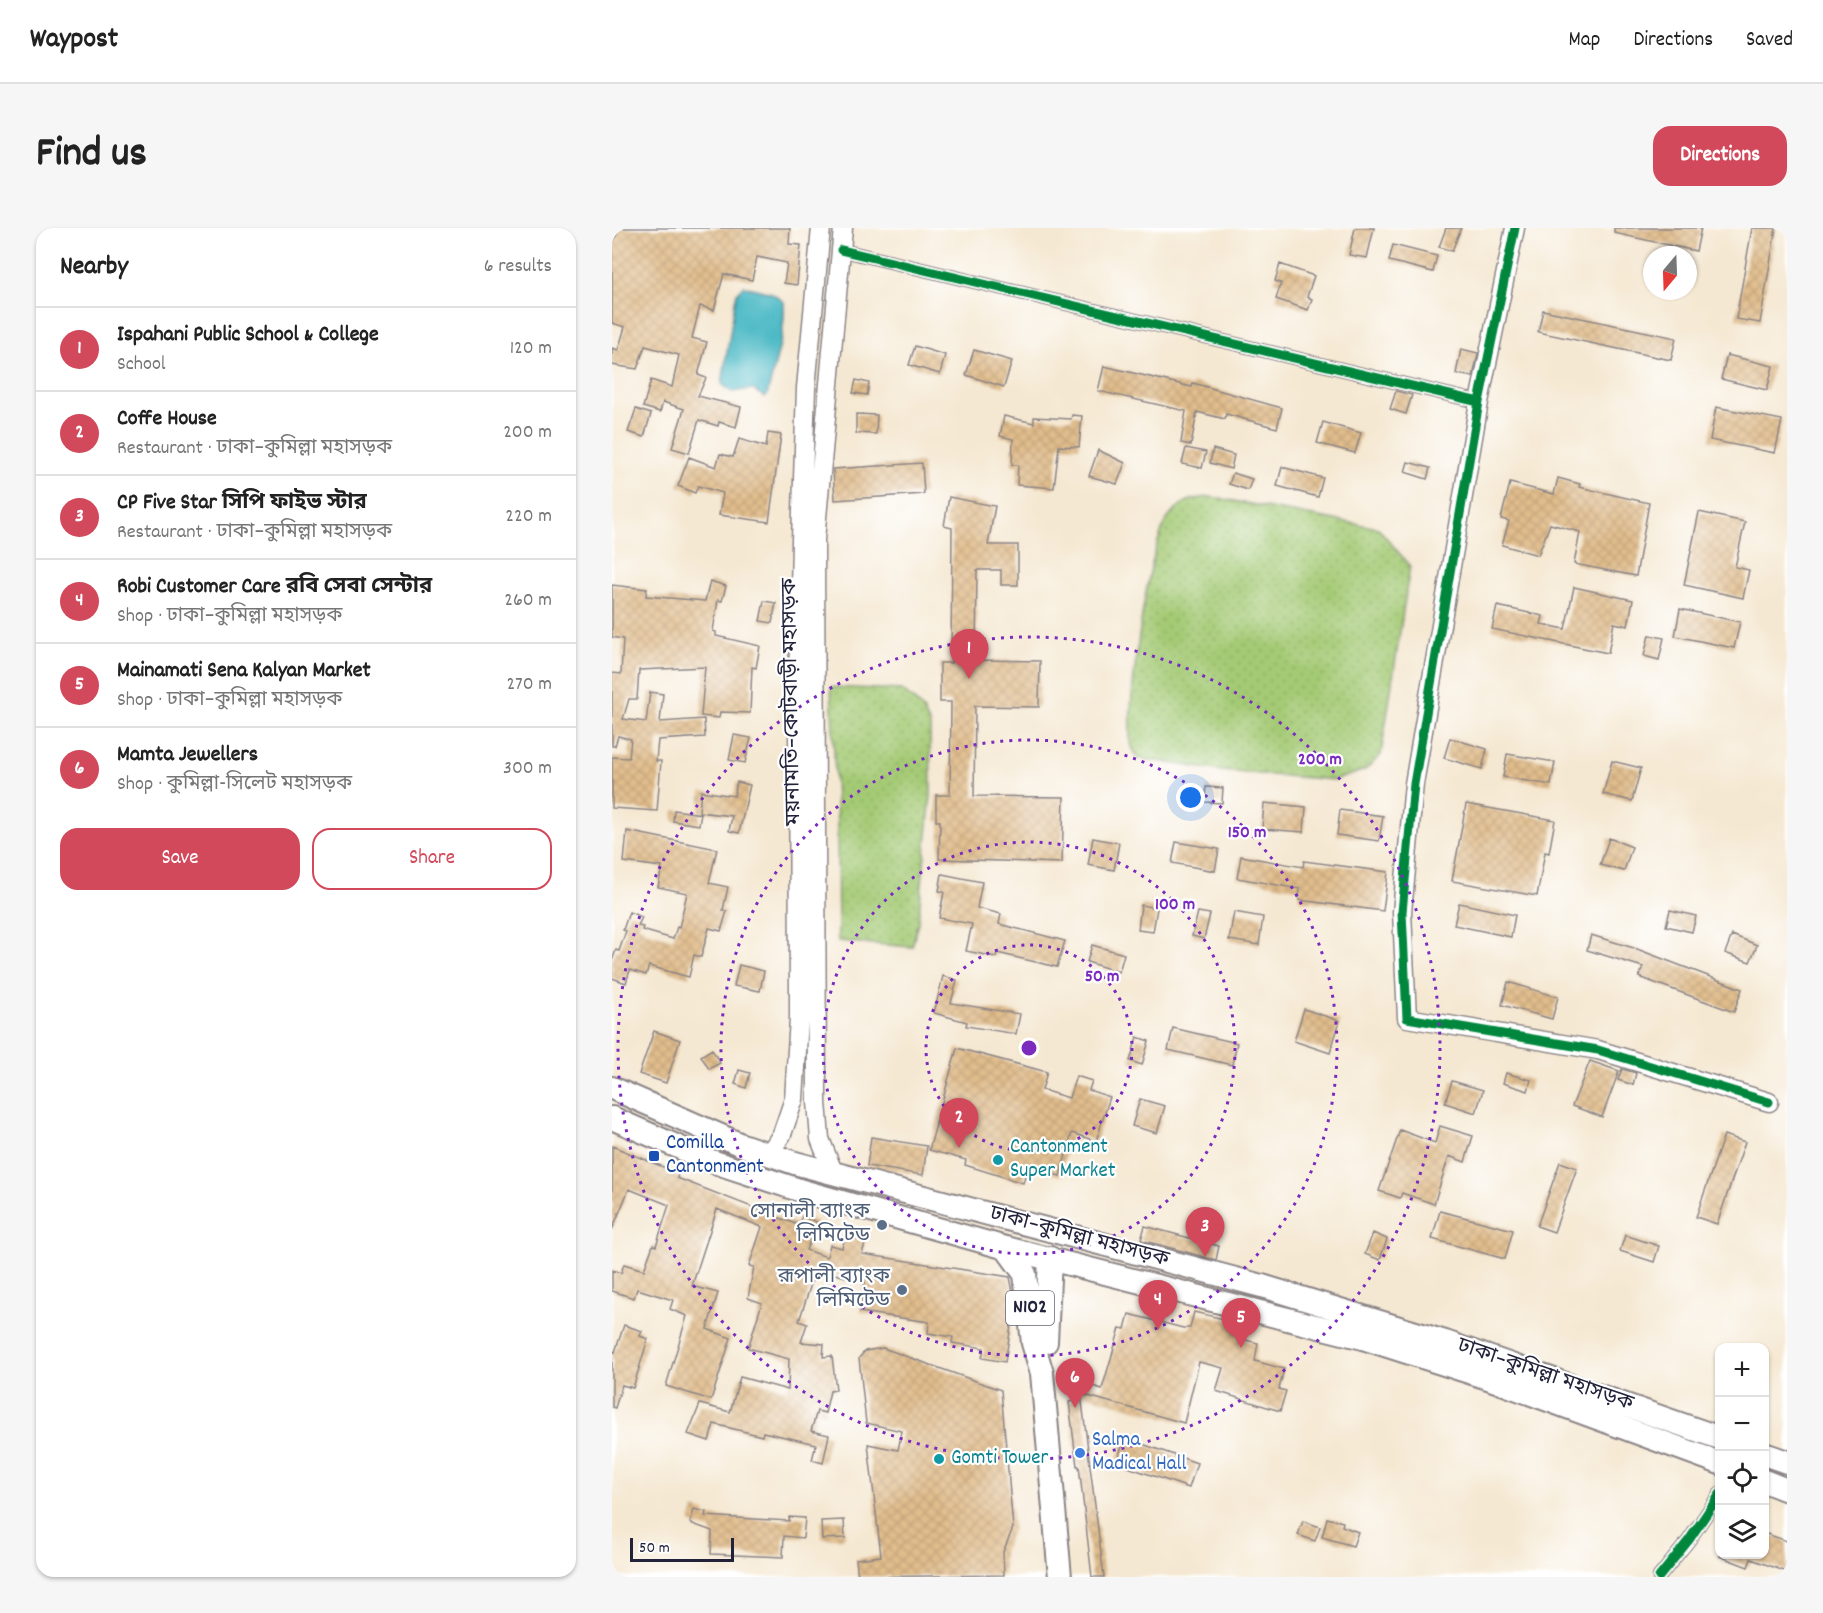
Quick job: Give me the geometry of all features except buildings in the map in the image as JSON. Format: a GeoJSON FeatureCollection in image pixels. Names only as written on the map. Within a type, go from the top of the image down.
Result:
{"type":"FeatureCollection","features":[{"type":"Feature","properties":{"kind":"highway","name":"ঢাকা–কুমিল্লা মহাসড়ক"},"geometry":{"type":"LineString","coordinates":[[612,1088],[769,1154],[834,1174],[1262,1286],[1445,1342],[1715,1437]]}},
{"type":"Feature","properties":{"kind":"highway","name":"ঢাকা–কুমিল্লা মহাসড়ক"},"geometry":{"type":"LineString","coordinates":[[612,1118],[708,1160],[799,1190],[1006,1248],[1363,1338],[1488,1378],[1715,1462]]}},
{"type":"Feature","properties":{"kind":"highway","name":"N102"},"geometry":{"type":"LineString","coordinates":[[1006,1248],[1025,1274],[1033,1343],[1041,1373],[1060,1577]]}},
{"type":"Feature","properties":{"kind":"highway","name":"N102"},"geometry":{"type":"LineString","coordinates":[[1041,1373],[1046,1344],[1046,1297],[1050,1258]]}},
{"type":"Feature","properties":{"kind":"highway"},"geometry":{"type":"LineString","coordinates":[[1046,1297],[1051,1285],[1066,1273],[1084,1270],[1111,1274]]}},
{"type":"Feature","properties":{"kind":"highway"},"geometry":{"type":"LineString","coordinates":[[1769,1456],[1787,1462]]}},
{"type":"Feature","properties":{"kind":"highway"},"geometry":{"type":"LineString","coordinates":[[1769,1483],[1787,1490]]}},
{"type":"Feature","properties":{"kind":"main road","name":"ময়নামতি–কোটবাড়ী মহাসড়ক"},"geometry":{"type":"LineString","coordinates":[[821,228],[806,388],[808,541],[817,1102],[820,1139],[834,1174]]}},
{"type":"Feature","properties":{"kind":"main road","name":"ময়নামতি–কোটবাড়ী মহাসড়ক"},"geometry":{"type":"LineString","coordinates":[[769,1154],[782,1134],[794,1100],[798,1038],[808,541],[843,228]]}},
{"type":"Feature","properties":{"kind":"main road"},"geometry":{"type":"LineString","coordinates":[[1515,228],[1479,402],[1414,784],[1402,912],[1407,1018],[1598,1050],[1769,1102]]}},
{"type":"Feature","properties":{"kind":"street"},"geometry":{"type":"LineString","coordinates":[[840,250],[1479,402]]}},
{"type":"Feature","properties":{"kind":"street"},"geometry":{"type":"LineString","coordinates":[[1659,1577],[1689,1540],[1715,1500]]}},
{"type":"Feature","properties":{"kind":"green space"},"geometry":{"type":"Polygon","coordinates":[[[1212,497],[1378,528],[1410,566],[1381,755],[1365,770],[1335,780],[1222,771],[1137,758],[1131,745],[1130,717],[1136,657],[1153,558],[1161,533],[1174,511],[1188,501],[1212,497]]]}},
{"type":"Feature","properties":{"kind":"green space"},"geometry":{"type":"Polygon","coordinates":[[[831,687],[902,690],[922,708],[930,725],[931,795],[918,922],[912,947],[838,941],[837,823],[831,687]]]}},
{"type":"Feature","properties":{"kind":"water"},"geometry":{"type":"Polygon","coordinates":[[[744,286],[772,293],[784,302],[779,349],[767,396],[764,397],[752,389],[732,392],[722,384],[737,293],[744,286]]]}},
{"type":"Feature","properties":{"kind":"cycle path"},"geometry":{"type":"LineString","coordinates":[[1515,228],[1479,402],[1414,784],[1402,912],[1407,1018],[1598,1050],[1769,1102]]}},
{"type":"Feature","properties":{"kind":"cycle path"},"geometry":{"type":"LineString","coordinates":[[841,250],[1479,402]]}},
{"type":"Feature","properties":{"kind":"cycle path"},"geometry":{"type":"LineString","coordinates":[[1659,1577],[1689,1540],[1715,1501]]}},
{"type":"Feature","properties":{"kind":"place","name":"Ispahani Public School & College"},"geometry":{"type":"Point","coordinates":[969,679]}},
{"type":"Feature","properties":{"kind":"place","name":"Coffe House"},"geometry":{"type":"Point","coordinates":[959,1148]}},
{"type":"Feature","properties":{"kind":"place","name":"Comilla Cantonment"},"geometry":{"type":"Point","coordinates":[654,1156]}},
{"type":"Feature","properties":{"kind":"place","name":"Cantonment Super Market"},"geometry":{"type":"Point","coordinates":[998,1160]}},
{"type":"Feature","properties":{"kind":"place","name":"সোনালী ব্যাংক লিমিটেড"},"geometry":{"type":"Point","coordinates":[882,1225]}},
{"type":"Feature","properties":{"kind":"place","name":"CP Five Star সিপি ফাইভ স্টার"},"geometry":{"type":"Point","coordinates":[1205,1257]}},
{"type":"Feature","properties":{"kind":"place","name":"রূপালী ব্যাংক লিমিটেড"},"geometry":{"type":"Point","coordinates":[902,1290]}},
{"type":"Feature","properties":{"kind":"place","name":"Robi Customer Care রবি সেবা সেন্টার"},"geometry":{"type":"Point","coordinates":[1158,1330]}},
{"type":"Feature","properties":{"kind":"place","name":"Mainamati Sena Kalyan Market"},"geometry":{"type":"Point","coordinates":[1241,1348]}},
{"type":"Feature","properties":{"kind":"place","name":"Mamta Jewellers"},"geometry":{"type":"Point","coordinates":[1075,1408]}},
{"type":"Feature","properties":{"kind":"place","name":"Salma Madical Hall"},"geometry":{"type":"Point","coordinates":[1080,1453]}},
{"type":"Feature","properties":{"kind":"place","name":"Gomti Tower"},"geometry":{"type":"Point","coordinates":[939,1459]}}]}
